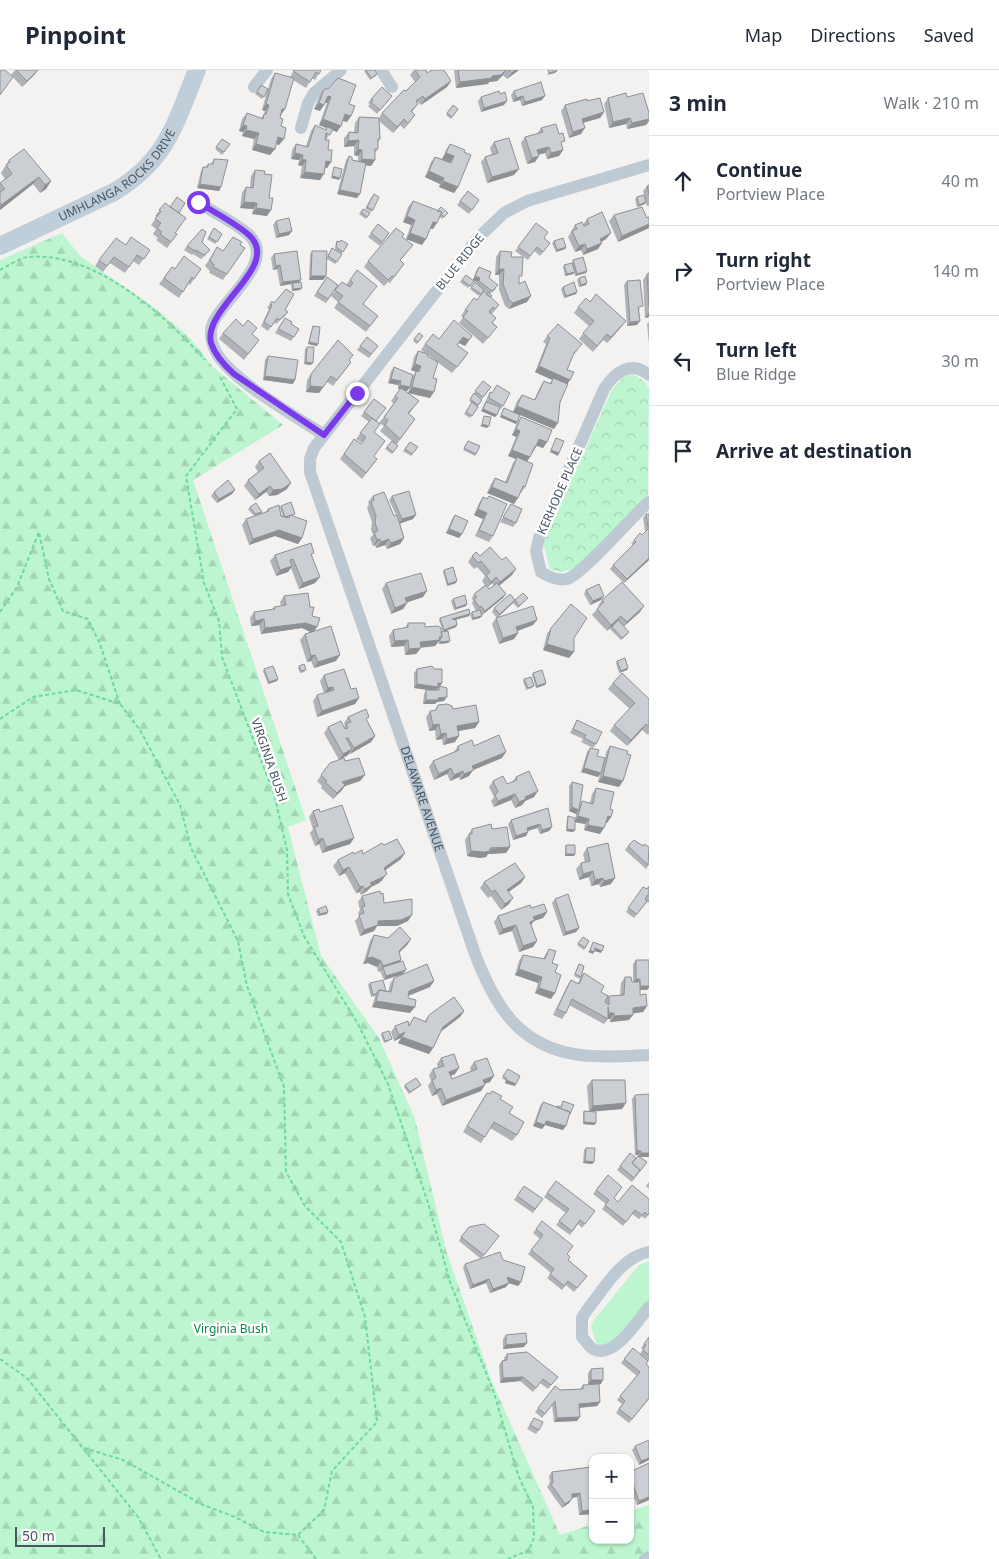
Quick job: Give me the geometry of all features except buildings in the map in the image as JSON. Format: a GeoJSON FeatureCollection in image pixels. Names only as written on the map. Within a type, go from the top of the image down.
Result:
{"type":"FeatureCollection","features":[{"type":"Feature","properties":{"kind":"main road","name":"UMHLANGA ROCKS DRIVE"},"geometry":{"type":"LineString","coordinates":[[0,246],[114,192],[138,175],[161,152],[174,129],[197,70]]}},
{"type":"Feature","properties":{"kind":"street"},"geometry":{"type":"LineString","coordinates":[[254,87],[267,70]]}},
{"type":"Feature","properties":{"kind":"street"},"geometry":{"type":"LineString","coordinates":[[301,128],[308,103],[314,93],[341,70]]}},
{"type":"Feature","properties":{"kind":"street"},"geometry":{"type":"LineString","coordinates":[[382,70],[392,86]]}},
{"type":"Feature","properties":{"kind":"street","name":"BLUE RIDGE"},"geometry":{"type":"LineString","coordinates":[[324,435],[477,239],[504,213],[527,201],[649,165]]}},
{"type":"Feature","properties":{"kind":"street"},"geometry":{"type":"LineString","coordinates":[[198,202],[250,236],[256,246],[257,256],[253,268],[213,322],[212,343],[216,353],[234,374],[324,435]]}},
{"type":"Feature","properties":{"kind":"street","name":"KERHODE PLACE"},"geometry":{"type":"LineString","coordinates":[[649,375],[634,368],[624,369],[616,373],[604,389],[539,538],[536,551],[541,572],[558,579],[576,574],[634,514],[649,502]]}},
{"type":"Feature","properties":{"kind":"street","name":"DELAWARE AVENUE"},"geometry":{"type":"LineString","coordinates":[[324,435],[314,448],[310,459],[310,472],[471,945],[491,994],[514,1024],[542,1043],[560,1051],[581,1056],[649,1055]]}},
{"type":"Feature","properties":{"kind":"street"},"geometry":{"type":"LineString","coordinates":[[649,1252],[633,1256],[625,1263],[587,1310],[582,1318],[582,1337],[593,1348],[603,1351],[613,1348],[649,1307]]}},
{"type":"Feature","properties":{"kind":"street"},"geometry":{"type":"LineString","coordinates":[[645,1559],[649,1557]]}},
{"type":"Feature","properties":{"kind":"path"},"geometry":{"type":"LineString","coordinates":[[0,270],[26,257],[63,259],[108,279],[155,310],[184,336],[207,362]]}},
{"type":"Feature","properties":{"kind":"path","name":"VIRGINIA BUSH"},"geometry":{"type":"LineString","coordinates":[[219,375],[237,409],[186,476],[204,583],[219,621],[222,657],[274,794],[287,850],[288,894],[291,903],[304,936],[358,1024],[388,1084],[428,1203],[450,1282],[494,1393],[518,1475],[533,1507],[534,1538],[529,1550],[508,1559]]}},
{"type":"Feature","properties":{"kind":"path"},"geometry":{"type":"LineString","coordinates":[[0,612],[16,587],[39,532],[49,578],[63,611],[88,619],[100,644],[120,704],[140,730],[180,805],[191,848],[238,941],[247,986],[284,1087],[286,1172],[305,1206],[340,1242],[365,1317],[377,1422],[332,1471],[324,1510],[298,1535]]}},
{"type":"Feature","properties":{"kind":"path"},"geometry":{"type":"LineString","coordinates":[[0,720],[32,698],[76,690],[120,704]]}},
{"type":"Feature","properties":{"kind":"path"},"geometry":{"type":"LineString","coordinates":[[0,1359],[28,1378],[138,1517],[161,1559]]}},
{"type":"Feature","properties":{"kind":"path"},"geometry":{"type":"LineString","coordinates":[[81,1447],[123,1460],[203,1505],[236,1517],[264,1532],[298,1535],[316,1559]]}},
{"type":"Feature","properties":{"kind":"green space","name":"Virginia Bush"},"geometry":{"type":"Polygon","coordinates":[[[62,233],[80,256],[156,309],[190,338],[213,367],[283,425],[193,480],[306,820],[288,827],[321,956],[379,1038],[415,1119],[446,1250],[490,1377],[560,1535],[589,1525],[589,1544],[634,1544],[634,1510],[649,1505],[649,1559],[0,1559],[0,260],[62,233]]]}},
{"type":"Feature","properties":{"kind":"green space"},"geometry":{"type":"Polygon","coordinates":[[[634,375],[644,381],[649,388],[648,496],[578,567],[562,572],[550,569],[543,543],[612,390],[624,376],[634,375]]]}},
{"type":"Feature","properties":{"kind":"green space"},"geometry":{"type":"Polygon","coordinates":[[[649,1261],[649,1313],[609,1349],[597,1345],[591,1327],[594,1320],[639,1265],[649,1261]]]}},
{"type":"Feature","properties":{"kind":"route"},"geometry":{"type":"LineString","coordinates":[[198,202],[250,236],[256,246],[257,256],[253,268],[232,299],[213,322],[212,343],[224,365],[234,374],[324,435],[357,393]]}}]}
